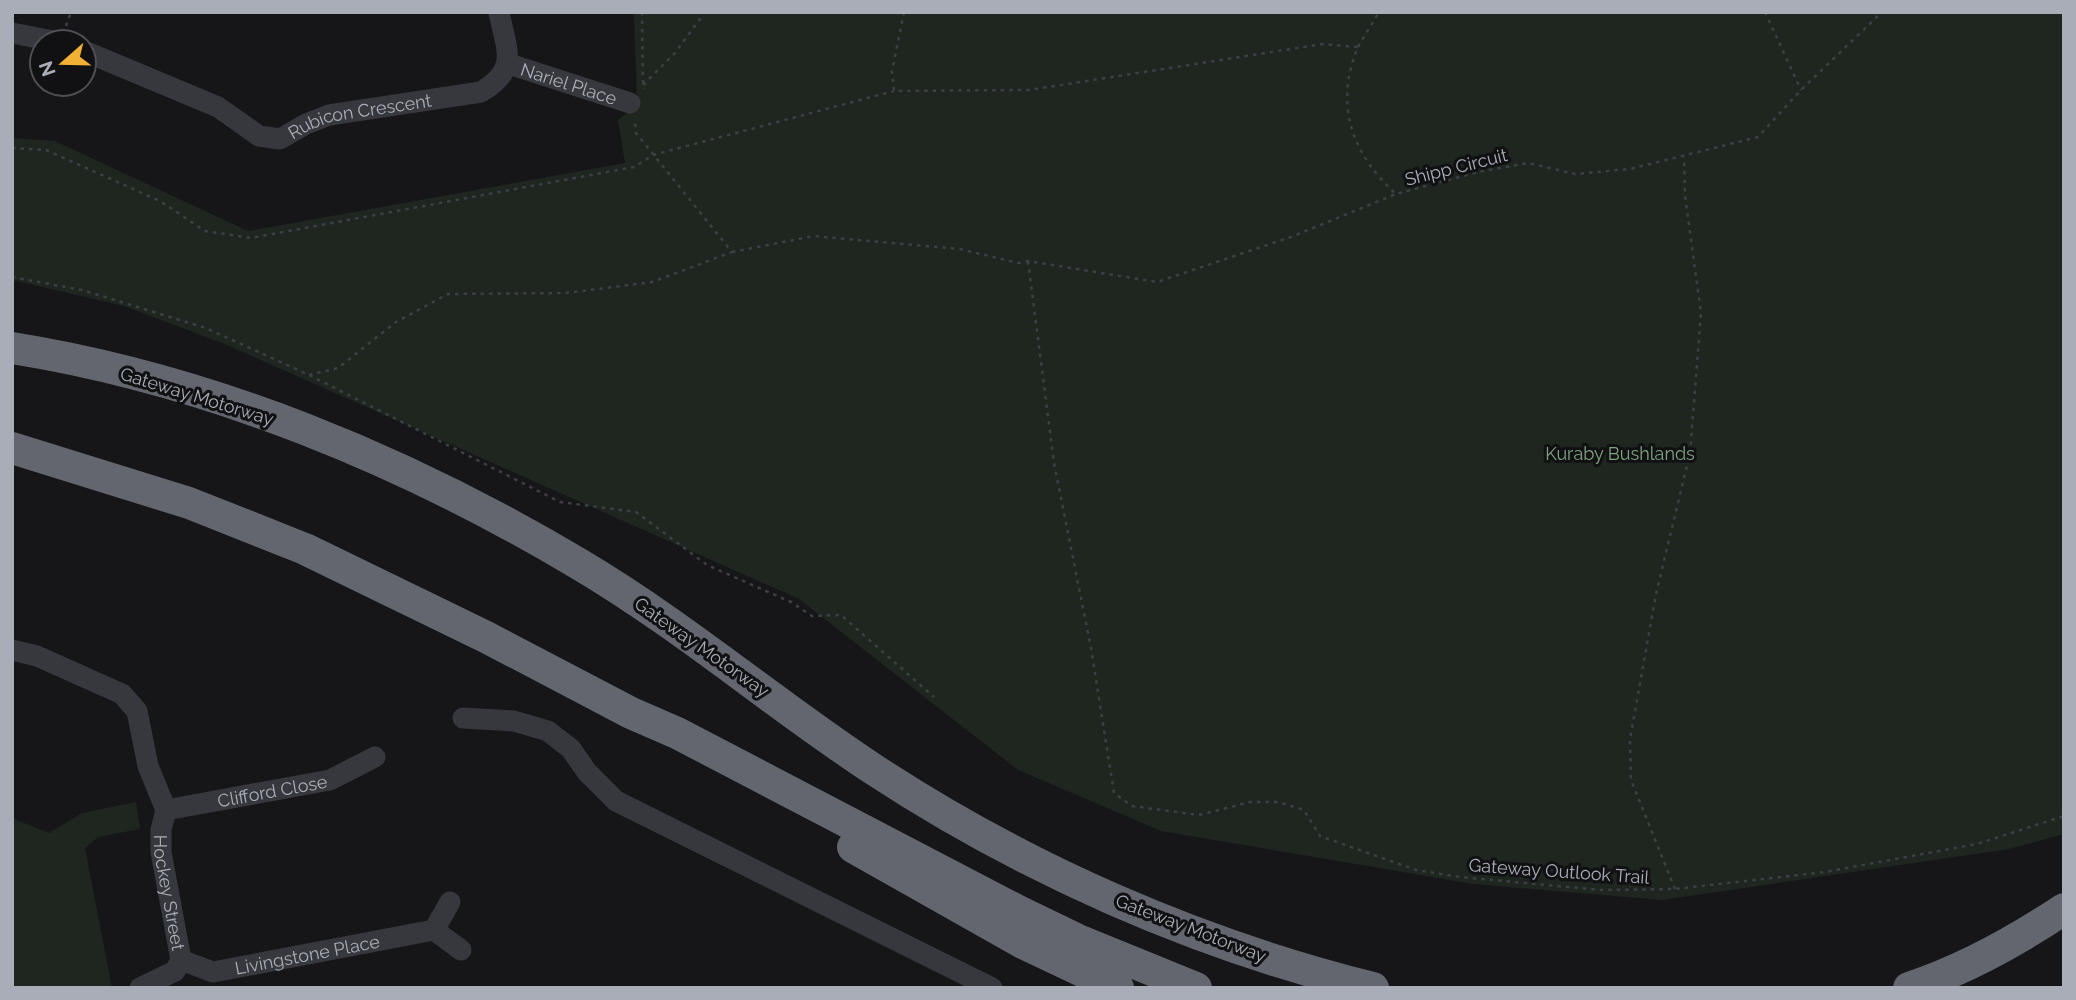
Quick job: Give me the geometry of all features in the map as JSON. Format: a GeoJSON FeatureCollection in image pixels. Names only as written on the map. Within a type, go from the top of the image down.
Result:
{"type":"FeatureCollection","features":[{"type":"Feature","properties":{"kind":"highway","name":"Gateway Motorway"},"geometry":{"type":"LineString","coordinates":[[12,348],[146,378],[214,398],[280,421],[426,482],[503,520],[592,572],[703,646],[873,769],[1014,852],[1145,913],[1211,939],[1373,988]]}},
{"type":"Feature","properties":{"kind":"highway"},"geometry":{"type":"LineString","coordinates":[[12,448],[189,503],[305,549],[486,637],[631,713],[677,733],[1078,940],[1196,988]]}},
{"type":"Feature","properties":{"kind":"highway"},"geometry":{"type":"LineString","coordinates":[[631,713],[679,750],[969,914],[1118,988]]}},
{"type":"Feature","properties":{"kind":"highway"},"geometry":{"type":"LineString","coordinates":[[1909,988],[1960,968],[2008,944],[2064,909]]}},
{"type":"Feature","properties":{"kind":"street"},"geometry":{"type":"LineString","coordinates":[[499,12],[509,64]]}},
{"type":"Feature","properties":{"kind":"street","name":"Rubicon Crescent"},"geometry":{"type":"LineString","coordinates":[[98,57],[218,107],[260,136],[280,138],[329,115],[481,92],[499,81],[509,64]]}},
{"type":"Feature","properties":{"kind":"street","name":"Nariel Place"},"geometry":{"type":"LineString","coordinates":[[509,64],[630,103]]}},
{"type":"Feature","properties":{"kind":"street","name":"Hockey Street"},"geometry":{"type":"LineString","coordinates":[[12,650],[37,656],[122,694],[137,711],[149,766],[166,810],[161,830],[161,852],[181,960],[175,971],[140,988]]}},
{"type":"Feature","properties":{"kind":"street"},"geometry":{"type":"LineString","coordinates":[[463,718],[514,721],[548,731],[571,749],[587,772],[616,802],[992,988]]}},
{"type":"Feature","properties":{"kind":"street","name":"Clifford Close"},"geometry":{"type":"LineString","coordinates":[[166,810],[330,780],[375,757]]}},
{"type":"Feature","properties":{"kind":"street"},"geometry":{"type":"LineString","coordinates":[[450,902],[434,930],[461,950]]}},
{"type":"Feature","properties":{"kind":"street","name":"Livingstone Place"},"geometry":{"type":"LineString","coordinates":[[181,960],[213,972],[434,930]]}},
{"type":"Feature","properties":{"kind":"path"},"geometry":{"type":"LineString","coordinates":[[642,12],[643,100],[630,103],[636,133],[732,252]]}},
{"type":"Feature","properties":{"kind":"path"},"geometry":{"type":"LineString","coordinates":[[643,85],[675,52],[705,12]]}},
{"type":"Feature","properties":{"kind":"path"},"geometry":{"type":"LineString","coordinates":[[894,90],[892,71],[904,12]]}},
{"type":"Feature","properties":{"kind":"path","name":"Shipp Circuit"},"geometry":{"type":"LineString","coordinates":[[1379,12],[1358,47],[1347,74],[1346,109],[1359,146],[1378,178],[1396,194],[1478,172],[1528,163],[1575,174],[1630,169],[1664,158],[1684,157],[1758,137],[1801,90],[1882,12]]}},
{"type":"Feature","properties":{"kind":"path"},"geometry":{"type":"LineString","coordinates":[[1765,12],[1801,90]]}},
{"type":"Feature","properties":{"kind":"path"},"geometry":{"type":"LineString","coordinates":[[12,148],[46,150],[160,201],[205,231],[251,239],[634,167],[653,155],[894,90],[1029,90],[1323,44],[1358,47]]}},
{"type":"Feature","properties":{"kind":"path"},"geometry":{"type":"LineString","coordinates":[[1675,889],[1631,780],[1630,739],[1656,594],[1690,453],[1701,313],[1685,196],[1684,157]]}},
{"type":"Feature","properties":{"kind":"path"},"geometry":{"type":"LineString","coordinates":[[309,375],[338,368],[396,322],[448,294],[566,293],[652,282],[732,252],[814,236],[960,249],[1018,263],[1028,261],[1157,282],[1291,237],[1396,194]]}},
{"type":"Feature","properties":{"kind":"path","name":"Gateway Outlook Trail"},"geometry":{"type":"LineString","coordinates":[[1028,261],[1054,463],[1091,648],[1114,793],[1132,806],[1199,815],[1250,802],[1278,802],[1304,810],[1320,836],[1427,872],[1601,890],[1675,889],[1825,872],[1977,844],[2064,816]]}},
{"type":"Feature","properties":{"kind":"path"},"geometry":{"type":"LineString","coordinates":[[12,277],[82,290],[206,328],[309,375],[560,502],[636,512],[707,565],[791,602],[811,617],[841,615],[934,697]]}},
{"type":"Feature","properties":{"kind":"green space","name":"Kuraby Bushlands"},"geometry":{"type":"Polygon","coordinates":[[[634,12],[2064,12],[2064,834],[2009,849],[1662,900],[1473,884],[1161,831],[1018,770],[799,599],[227,345],[124,306],[12,280],[12,138],[55,141],[248,231],[625,163],[618,120],[637,105],[634,12]]]}},
{"type":"Feature","properties":{"kind":"green space"},"geometry":{"type":"Polygon","coordinates":[[[136,802],[140,829],[98,837],[85,848],[112,988],[12,988],[12,818],[49,833],[82,813],[136,802]]]}}]}
